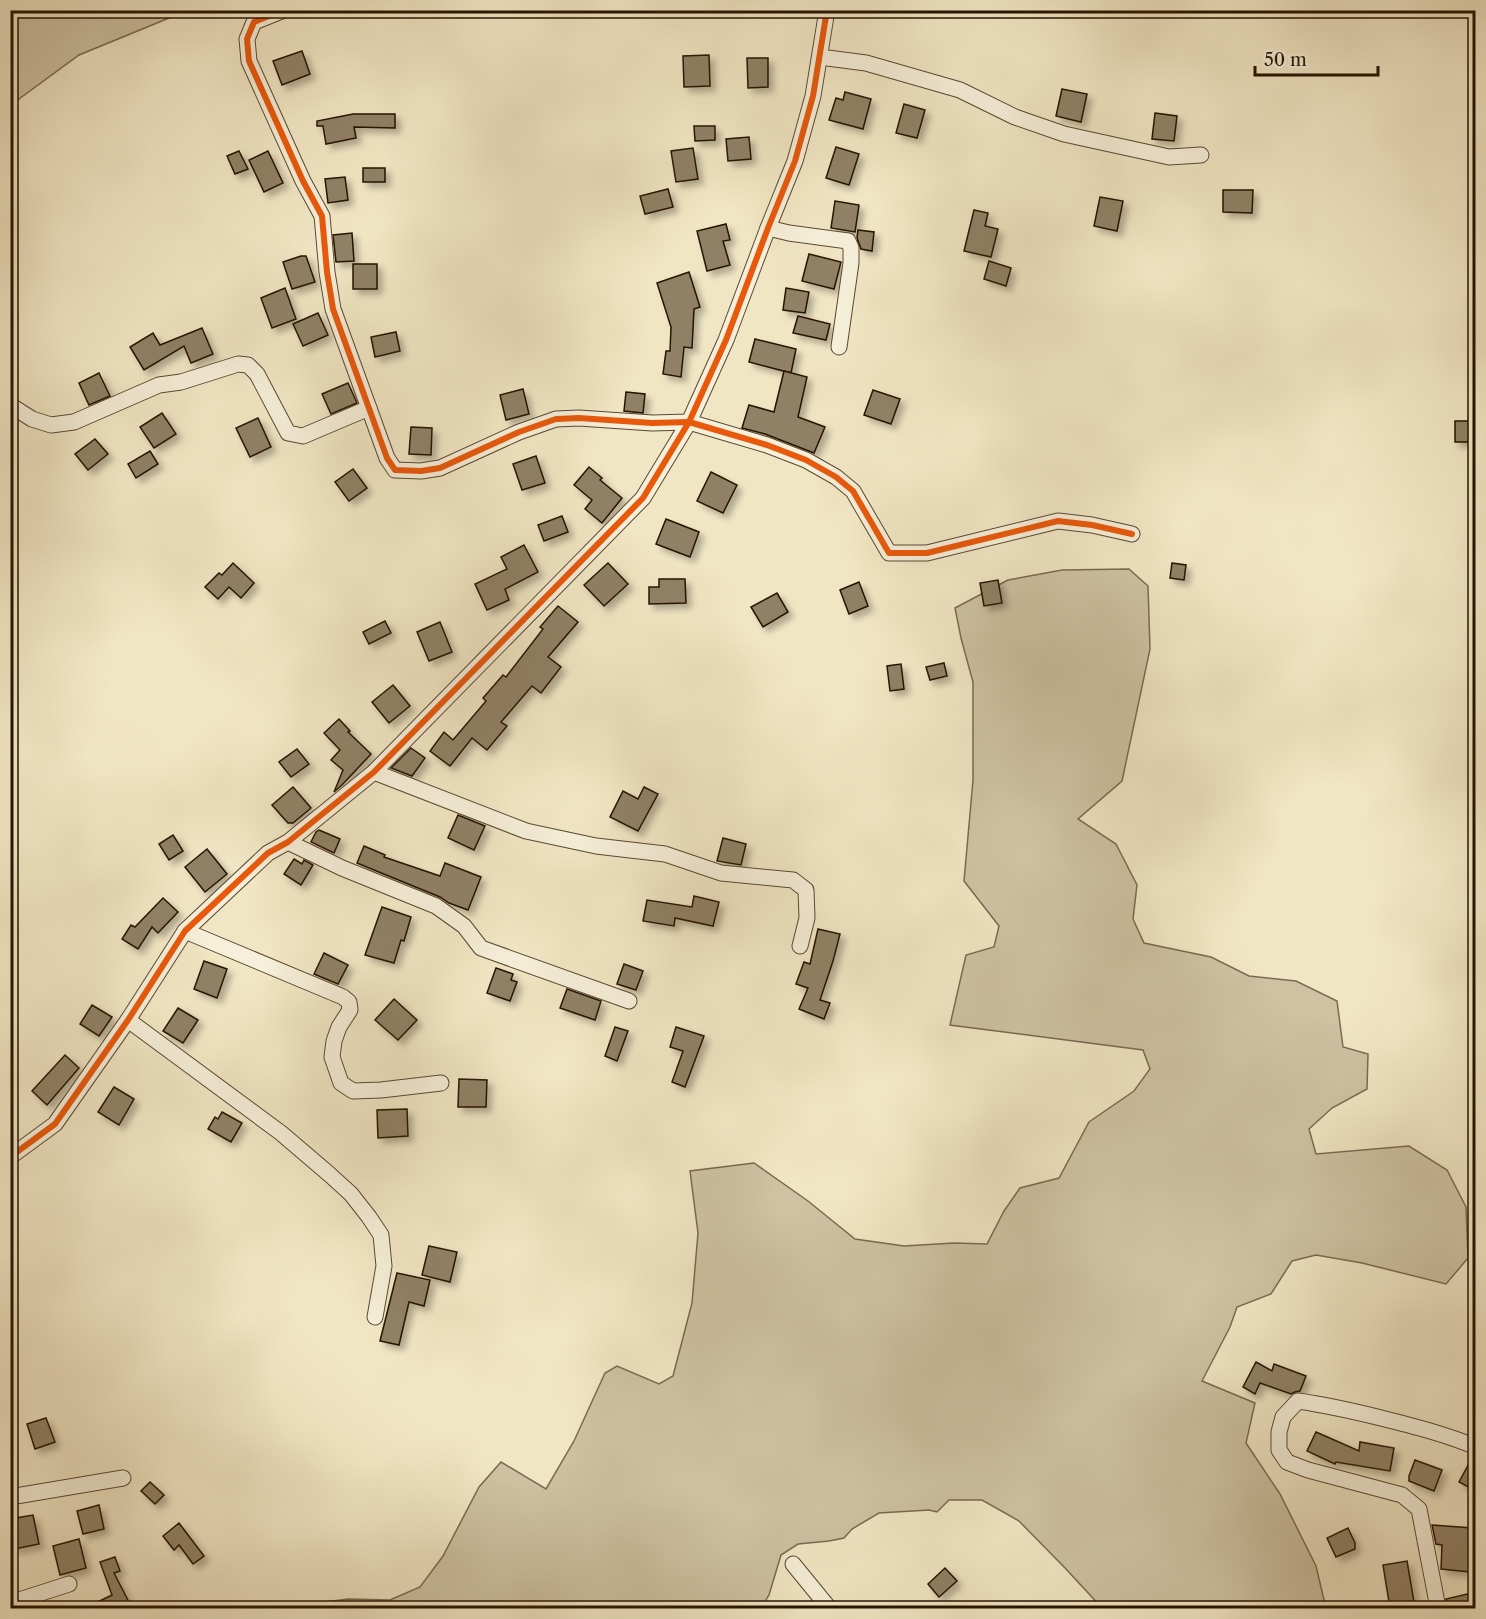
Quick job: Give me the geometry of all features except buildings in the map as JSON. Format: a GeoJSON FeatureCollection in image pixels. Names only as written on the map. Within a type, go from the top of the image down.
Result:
{"type":"FeatureCollection","features":[{"type":"Feature","properties":{"kind":"street"},"geometry":{"type":"LineString","coordinates":[[284,10],[254,22],[247,39],[249,61],[303,181],[322,216],[333,309],[387,458],[395,470],[421,471],[440,468],[519,432],[556,419],[579,418],[652,423],[689,422],[767,445],[806,460],[836,477],[853,491],[889,553],[927,553],[1058,521],[1092,525],[1131,534]]}},
{"type":"Feature","properties":{"kind":"street"},"geometry":{"type":"LineString","coordinates":[[10,1157],[56,1124],[128,1020],[185,931],[268,853],[288,842],[374,772],[643,498],[689,422],[726,340],[795,162],[813,96],[827,10]]}},
{"type":"Feature","properties":{"kind":"street"},"geometry":{"type":"LineString","coordinates":[[820,57],[866,63],[960,90],[1015,117],[1064,134],[1169,157],[1201,155]]}},
{"type":"Feature","properties":{"kind":"street"},"geometry":{"type":"LineString","coordinates":[[768,228],[848,241],[851,248],[851,263],[839,347]]}},
{"type":"Feature","properties":{"kind":"street"},"geometry":{"type":"LineString","coordinates":[[10,405],[32,419],[51,425],[74,422],[159,385],[182,381],[237,364],[248,365],[257,374],[288,433],[303,436],[369,408]]}},
{"type":"Feature","properties":{"kind":"street"},"geometry":{"type":"LineString","coordinates":[[374,772],[526,831],[597,846],[665,854],[721,873],[793,880],[807,890],[807,918],[801,946]]}},
{"type":"Feature","properties":{"kind":"street"},"geometry":{"type":"LineString","coordinates":[[288,842],[342,868],[436,906],[464,926],[481,948],[629,1001]]}},
{"type":"Feature","properties":{"kind":"street"},"geometry":{"type":"LineString","coordinates":[[185,931],[343,997],[349,1002],[350,1010],[339,1027],[332,1057],[341,1083],[353,1090],[381,1090],[441,1083]]}},
{"type":"Feature","properties":{"kind":"street"},"geometry":{"type":"LineString","coordinates":[[128,1020],[281,1133],[351,1194],[381,1235],[384,1266],[375,1317]]}},
{"type":"Feature","properties":{"kind":"street"},"geometry":{"type":"LineString","coordinates":[[1438,1608],[1419,1509],[1402,1496],[1287,1462],[1279,1450],[1283,1417],[1298,1401],[1327,1405],[1420,1428],[1476,1447]]}},
{"type":"Feature","properties":{"kind":"street"},"geometry":{"type":"LineString","coordinates":[[10,1497],[123,1478]]}},
{"type":"Feature","properties":{"kind":"street"},"geometry":{"type":"LineString","coordinates":[[793,1564],[829,1608]]}},
{"type":"Feature","properties":{"kind":"street"},"geometry":{"type":"LineString","coordinates":[[10,1603],[69,1584]]}},
{"type":"Feature","properties":{"kind":"shaded area"},"geometry":{"type":"Polygon","coordinates":[[[11,10],[172,10],[174,16],[79,55],[11,107],[11,10]]]}},
{"type":"Feature","properties":{"kind":"shaded area"},"geometry":{"type":"Polygon","coordinates":[[[1129,569],[1148,586],[1150,649],[1122,781],[1078,819],[1116,844],[1137,885],[1133,919],[1144,943],[1211,957],[1249,976],[1296,981],[1337,1001],[1343,1047],[1368,1054],[1367,1089],[1332,1108],[1309,1129],[1316,1154],[1409,1146],[1447,1170],[1466,1207],[1468,1258],[1446,1284],[1362,1263],[1316,1255],[1292,1261],[1271,1294],[1237,1307],[1230,1327],[1202,1381],[1255,1403],[1246,1443],[1280,1494],[1316,1566],[1326,1608],[1102,1608],[1019,1521],[982,1500],[949,1500],[937,1512],[929,1510],[879,1513],[852,1529],[844,1538],[798,1544],[781,1555],[769,1595],[761,1608],[286,1608],[348,1599],[390,1600],[420,1587],[443,1556],[479,1487],[501,1462],[546,1489],[574,1441],[605,1373],[617,1366],[659,1384],[673,1376],[692,1303],[698,1233],[690,1171],[754,1163],[808,1201],[855,1239],[904,1246],[987,1244],[1004,1211],[1020,1188],[1059,1178],[1089,1122],[1134,1091],[1150,1069],[1143,1050],[950,1025],[966,955],[994,947],[999,926],[964,881],[973,780],[973,682],[955,608],[1008,580],[1062,570],[1129,569]]]}},
{"type":"Feature","properties":{"kind":"cycle path"},"geometry":{"type":"LineString","coordinates":[[284,10],[254,22],[247,39],[249,61],[303,181],[322,216],[333,309],[387,458],[395,470],[421,471],[440,468],[519,432],[556,419],[579,418],[652,423],[689,422],[767,445],[806,460],[836,477],[853,491],[889,553],[927,553],[1058,521],[1092,525],[1132,534]]}},
{"type":"Feature","properties":{"kind":"cycle path"},"geometry":{"type":"LineString","coordinates":[[10,1157],[55,1124],[128,1020],[185,931],[268,853],[288,842],[374,772],[643,498],[689,422],[726,340],[795,161],[813,96],[827,10]]}}]}
